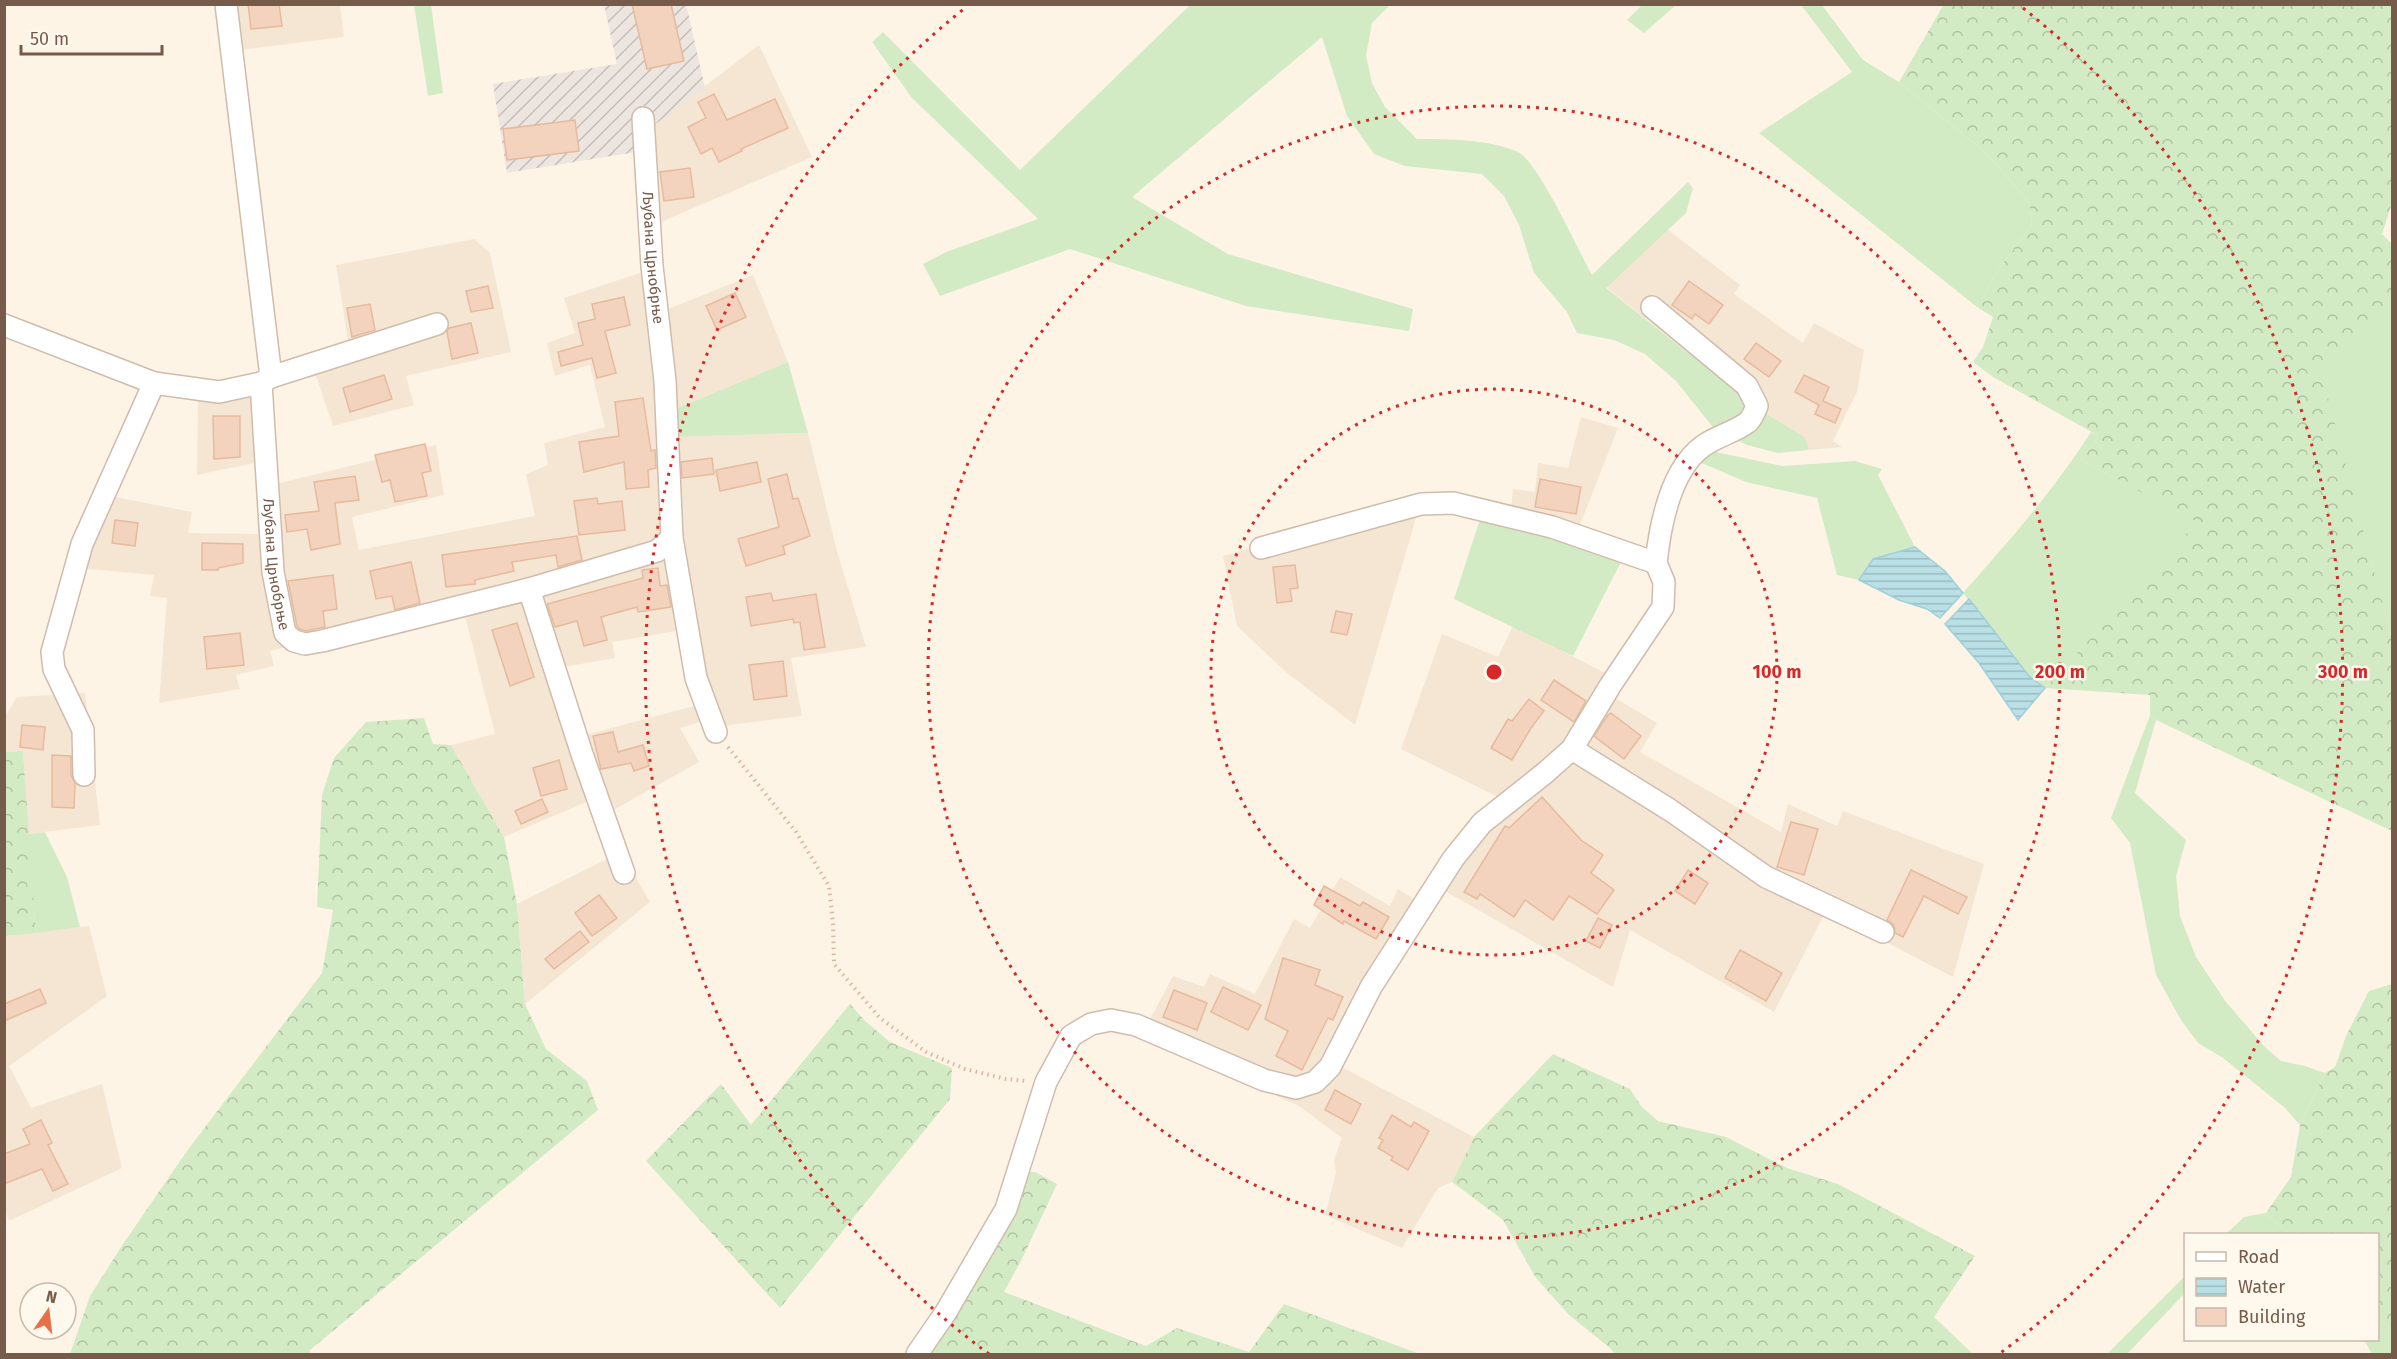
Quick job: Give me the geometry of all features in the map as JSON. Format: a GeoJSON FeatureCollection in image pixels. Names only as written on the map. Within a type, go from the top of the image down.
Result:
{"type":"FeatureCollection","features":[{"type":"Feature","properties":{"kind":"street","name":"Љубана Црнобрње"},"geometry":{"type":"LineString","coordinates":[[226,4],[266,380],[273,572],[285,633],[294,641],[304,644],[322,641],[530,589],[657,551],[672,538]]}},
{"type":"Feature","properties":{"kind":"street","name":"Љубана Црнобрње"},"geometry":{"type":"LineString","coordinates":[[643,118],[652,266],[665,381],[672,538],[696,678],[716,732]]}},
{"type":"Feature","properties":{"kind":"street"},"geometry":{"type":"LineString","coordinates":[[917,1354],[946,1312],[1006,1209],[1046,1082],[1071,1036],[1091,1024],[1111,1020],[1136,1026],[1264,1080],[1296,1088],[1315,1082],[1330,1067],[1371,987],[1453,859],[1482,823],[1572,749],[1610,686],[1663,607],[1664,582],[1656,564],[1659,531],[1678,477],[1703,446],[1749,421],[1757,406],[1747,386],[1652,307]]}},
{"type":"Feature","properties":{"kind":"street"},"geometry":{"type":"LineString","coordinates":[[4,325],[154,383],[219,392],[266,380],[437,324]]}},
{"type":"Feature","properties":{"kind":"street"},"geometry":{"type":"LineString","coordinates":[[84,775],[83,730],[54,669],[52,652],[82,544],[154,383]]}},
{"type":"Feature","properties":{"kind":"street"},"geometry":{"type":"LineString","coordinates":[[1261,548],[1421,504],[1453,503],[1552,527],[1656,564]]}},
{"type":"Feature","properties":{"kind":"street"},"geometry":{"type":"LineString","coordinates":[[530,589],[582,754],[624,873]]}},
{"type":"Feature","properties":{"kind":"street"},"geometry":{"type":"LineString","coordinates":[[1572,749],[1670,810],[1766,877],[1883,932]]}},
{"type":"Feature","properties":{"kind":"path"},"geometry":{"type":"LineString","coordinates":[[716,732],[796,831],[829,886],[834,964],[880,1018],[926,1053],[964,1069],[1006,1079],[1046,1082]]}},
{"type":"Feature","properties":{"kind":"shaded area"},"geometry":{"type":"Polygon","coordinates":[[[686,4],[705,88],[650,128],[636,152],[507,173],[493,84],[617,64],[604,5],[686,4]]]}},
{"type":"Feature","properties":{"kind":"shaded area"},"geometry":{"type":"Polygon","coordinates":[[[219,5],[340,5],[344,37],[225,52],[219,5]]]}},
{"type":"Feature","properties":{"kind":"shaded area"},"geometry":{"type":"Polygon","coordinates":[[[759,45],[812,157],[654,225],[661,312],[753,275],[788,362],[673,410],[674,437],[808,433],[837,551],[866,647],[791,658],[802,716],[722,726],[682,630],[612,642],[615,658],[558,668],[578,737],[697,705],[703,721],[680,728],[699,762],[603,816],[596,798],[504,837],[451,745],[495,734],[462,604],[270,651],[274,666],[236,675],[240,689],[159,703],[167,598],[150,596],[154,575],[77,568],[105,495],[192,512],[188,533],[258,534],[255,463],[197,475],[198,393],[263,379],[272,485],[436,445],[444,495],[352,517],[359,550],[535,516],[526,474],[548,465],[544,443],[605,427],[590,365],[555,376],[547,343],[575,333],[564,298],[646,271],[650,128],[759,45]]]}},
{"type":"Feature","properties":{"kind":"shaded area"},"geometry":{"type":"Polygon","coordinates":[[[1667,229],[1740,285],[1734,294],[1803,343],[1814,323],[1864,350],[1857,392],[1833,441],[1842,447],[1809,450],[1805,437],[1763,412],[1606,287],[1667,229]]]}},
{"type":"Feature","properties":{"kind":"shaded area"},"geometry":{"type":"Polygon","coordinates":[[[474,239],[490,253],[511,352],[406,376],[414,405],[333,426],[313,367],[349,347],[336,265],[474,239]]]}},
{"type":"Feature","properties":{"kind":"shaded area"},"geometry":{"type":"Polygon","coordinates":[[[1581,417],[1618,428],[1578,530],[1511,510],[1513,489],[1535,492],[1538,463],[1568,468],[1581,417]]]}},
{"type":"Feature","properties":{"kind":"shaded area"},"geometry":{"type":"Polygon","coordinates":[[[1422,498],[1355,725],[1287,673],[1237,626],[1223,556],[1422,498]]]}},
{"type":"Feature","properties":{"kind":"shaded area"},"geometry":{"type":"Polygon","coordinates":[[[1513,626],[1609,675],[1600,689],[1657,723],[1640,752],[1781,832],[1788,804],[1837,826],[1843,811],[1984,864],[1953,977],[1826,911],[1774,1012],[1630,930],[1613,987],[1431,883],[1502,799],[1401,749],[1442,634],[1498,657],[1513,626]]]}},
{"type":"Feature","properties":{"kind":"shaded area"},"geometry":{"type":"Polygon","coordinates":[[[85,693],[100,825],[28,834],[23,751],[5,752],[4,718],[17,697],[85,693]]]}},
{"type":"Feature","properties":{"kind":"shaded area"},"geometry":{"type":"Polygon","coordinates":[[[621,852],[650,902],[525,1004],[517,904],[621,852]]]}},
{"type":"Feature","properties":{"kind":"shaded area"},"geometry":{"type":"Polygon","coordinates":[[[1340,877],[1390,906],[1398,889],[1419,902],[1338,1065],[1474,1137],[1452,1182],[1438,1188],[1402,1248],[1325,1215],[1336,1173],[1334,1160],[1342,1138],[1299,1106],[1209,1065],[1146,1027],[1173,976],[1204,987],[1210,974],[1255,994],[1294,919],[1310,928],[1340,877]]]}},
{"type":"Feature","properties":{"kind":"shaded area"},"geometry":{"type":"Polygon","coordinates":[[[89,926],[107,996],[9,1066],[31,1108],[102,1084],[122,1168],[9,1221],[4,1209],[4,936],[89,926]]]}},
{"type":"Feature","properties":{"kind":"green space"},"geometry":{"type":"Polygon","coordinates":[[[1944,4],[2392,5],[2392,203],[2382,234],[2392,244],[2392,307],[2319,364],[2392,639],[2392,831],[2156,720],[2150,715],[2150,695],[2045,688],[2197,522],[2081,460],[2099,436],[1993,377],[1973,362],[1983,347],[1993,317],[1977,307],[1998,270],[2032,225],[2029,202],[1985,152],[1899,82],[1944,4]]]}},
{"type":"Feature","properties":{"kind":"green space"},"geometry":{"type":"Polygon","coordinates":[[[414,5],[431,5],[443,93],[428,96],[414,5]]]}},
{"type":"Feature","properties":{"kind":"green space"},"geometry":{"type":"Polygon","coordinates":[[[1190,5],[1390,5],[1372,23],[1366,55],[1372,83],[1385,107],[1417,139],[1481,142],[1518,152],[1526,159],[1547,189],[1592,275],[1688,182],[1693,188],[1686,213],[1606,288],[1763,412],[1805,437],[1809,450],[1778,453],[1747,445],[1716,431],[1676,381],[1645,354],[1614,340],[1577,333],[1567,312],[1534,273],[1519,225],[1504,196],[1482,174],[1405,166],[1374,154],[1347,116],[1322,37],[1132,197],[1228,254],[1413,309],[1409,331],[1246,306],[1070,249],[940,296],[923,264],[946,252],[1038,219],[912,98],[872,42],[883,32],[1020,170],[1190,5]]]}},
{"type":"Feature","properties":{"kind":"green space"},"geometry":{"type":"Polygon","coordinates":[[[1642,5],[1676,5],[1644,33],[1627,20],[1642,5]]]}},
{"type":"Feature","properties":{"kind":"green space"},"geometry":{"type":"Polygon","coordinates":[[[1801,5],[1822,5],[1863,60],[1899,82],[1985,152],[2029,202],[2032,225],[1998,270],[1977,307],[1759,133],[1852,72],[1801,5]]]}},
{"type":"Feature","properties":{"kind":"green space"},"geometry":{"type":"Polygon","coordinates":[[[2392,306],[2392,639],[2318,364],[2392,306]]]}},
{"type":"Feature","properties":{"kind":"green space"},"geometry":{"type":"Polygon","coordinates":[[[788,362],[808,433],[674,437],[673,410],[788,362]]]}},
{"type":"Feature","properties":{"kind":"green space"},"geometry":{"type":"Polygon","coordinates":[[[2091,432],[2099,436],[2081,460],[2198,522],[2045,688],[2029,676],[1963,593],[2046,495],[2091,432]]]}},
{"type":"Feature","properties":{"kind":"green space"},"geometry":{"type":"Polygon","coordinates":[[[1711,451],[1783,466],[1855,461],[1882,469],[1878,475],[1915,547],[1873,559],[1859,580],[1837,575],[1817,498],[1746,482],[1697,461],[1711,451]]]}},
{"type":"Feature","properties":{"kind":"green space"},"geometry":{"type":"Polygon","coordinates":[[[1481,516],[1623,558],[1573,656],[1454,599],[1481,516]]]}},
{"type":"Feature","properties":{"kind":"green space"},"geometry":{"type":"Polygon","coordinates":[[[2150,715],[2156,720],[2135,793],[2186,840],[2176,876],[2180,916],[2196,957],[2226,1002],[2265,1047],[2281,1061],[2325,1073],[2300,1125],[2285,1108],[2223,1058],[2198,1043],[2181,1020],[2156,975],[2130,843],[2111,818],[2150,715]]]}},
{"type":"Feature","properties":{"kind":"green space"},"geometry":{"type":"Polygon","coordinates":[[[424,718],[433,744],[451,745],[504,837],[517,904],[525,1004],[546,1049],[587,1081],[598,1110],[310,1350],[310,1354],[70,1354],[74,1341],[78,1341],[78,1331],[90,1296],[123,1244],[187,1151],[322,973],[333,910],[317,907],[322,795],[334,758],[366,722],[424,718]]]}},
{"type":"Feature","properties":{"kind":"green space"},"geometry":{"type":"Polygon","coordinates":[[[23,751],[36,933],[5,936],[5,752],[23,751]]]}},
{"type":"Feature","properties":{"kind":"green space"},"geometry":{"type":"Polygon","coordinates":[[[45,832],[67,877],[80,927],[36,933],[28,834],[45,832]]]}},
{"type":"Feature","properties":{"kind":"green space"},"geometry":{"type":"Polygon","coordinates":[[[2392,984],[2392,1330],[2379,1317],[2379,1233],[2288,1233],[2266,1213],[2291,1177],[2300,1125],[2325,1073],[2335,1067],[2346,1036],[2369,991],[2392,984]]]}},
{"type":"Feature","properties":{"kind":"green space"},"geometry":{"type":"Polygon","coordinates":[[[850,1004],[865,1021],[890,1042],[952,1068],[950,1099],[780,1308],[646,1161],[721,1084],[751,1125],[850,1004]]]}},
{"type":"Feature","properties":{"kind":"green space"},"geometry":{"type":"Polygon","coordinates":[[[1553,1054],[1630,1089],[1641,1106],[1658,1121],[1726,1137],[1787,1168],[1838,1184],[1975,1256],[1934,1317],[1973,1354],[1615,1354],[1569,1315],[1536,1278],[1503,1220],[1452,1182],[1474,1137],[1553,1054]]]}},
{"type":"Feature","properties":{"kind":"green space"},"geometry":{"type":"Polygon","coordinates":[[[1029,1172],[1035,1172],[1057,1184],[1004,1292],[1146,1346],[1177,1328],[1249,1352],[1284,1304],[1420,1354],[929,1354],[993,1254],[1012,1217],[1029,1172]]]}},
{"type":"Feature","properties":{"kind":"green space"},"geometry":{"type":"Polygon","coordinates":[[[2266,1213],[2288,1233],[2227,1233],[2244,1217],[2266,1213]]]}},
{"type":"Feature","properties":{"kind":"green space"},"geometry":{"type":"Polygon","coordinates":[[[2184,1277],[2184,1294],[2127,1354],[2107,1354],[2184,1277]]]}},
{"type":"Feature","properties":{"kind":"green space"},"geometry":{"type":"Polygon","coordinates":[[[2379,1317],[2392,1330],[2392,1354],[2372,1354],[2365,1341],[2379,1341],[2379,1317]]]}},
{"type":"Feature","properties":{"kind":"water"},"geometry":{"type":"Polygon","coordinates":[[[1915,547],[1945,571],[1963,593],[1940,618],[1927,609],[1899,600],[1859,580],[1873,559],[1915,547]]]}},
{"type":"Feature","properties":{"kind":"water"},"geometry":{"type":"Polygon","coordinates":[[[1969,599],[2029,676],[2045,688],[2018,720],[1979,663],[1945,624],[1969,599]]]}},
{"type":"Feature","properties":{"kind":"building"},"geometry":{"type":"Polygon","coordinates":[[[248,4],[279,4],[282,26],[251,29],[248,4]]]}},
{"type":"Feature","properties":{"kind":"building"},"geometry":{"type":"Polygon","coordinates":[[[632,4],[671,4],[684,61],[647,69],[632,4]]]}},
{"type":"Feature","properties":{"kind":"building"},"geometry":{"type":"Polygon","coordinates":[[[714,94],[727,120],[775,99],[788,128],[741,149],[742,151],[719,162],[712,148],[701,154],[688,127],[706,118],[698,102],[714,94]]]}},
{"type":"Feature","properties":{"kind":"building"},"geometry":{"type":"Polygon","coordinates":[[[575,120],[579,151],[507,160],[503,129],[575,120]]]}},
{"type":"Feature","properties":{"kind":"building"},"geometry":{"type":"Polygon","coordinates":[[[690,168],[694,197],[664,201],[660,172],[690,168]]]}},
{"type":"Feature","properties":{"kind":"building"},"geometry":{"type":"Polygon","coordinates":[[[1689,281],[1723,305],[1709,324],[1695,314],[1692,319],[1672,305],[1689,281]]]}},
{"type":"Feature","properties":{"kind":"building"},"geometry":{"type":"Polygon","coordinates":[[[488,286],[493,308],[471,312],[466,291],[488,286]]]}},
{"type":"Feature","properties":{"kind":"building"},"geometry":{"type":"Polygon","coordinates":[[[735,293],[746,317],[717,330],[706,306],[735,293]]]}},
{"type":"Feature","properties":{"kind":"building"},"geometry":{"type":"Polygon","coordinates":[[[624,297],[630,325],[605,331],[616,373],[597,378],[592,358],[561,366],[558,352],[583,345],[578,323],[595,319],[592,304],[624,297]]]}},
{"type":"Feature","properties":{"kind":"building"},"geometry":{"type":"Polygon","coordinates":[[[370,304],[375,330],[352,337],[347,308],[370,304]]]}},
{"type":"Feature","properties":{"kind":"building"},"geometry":{"type":"Polygon","coordinates":[[[471,323],[478,353],[452,359],[447,332],[449,328],[471,323]]]}},
{"type":"Feature","properties":{"kind":"building"},"geometry":{"type":"Polygon","coordinates":[[[1756,343],[1781,361],[1769,377],[1744,359],[1756,343]]]}},
{"type":"Feature","properties":{"kind":"building"},"geometry":{"type":"Polygon","coordinates":[[[384,375],[392,399],[350,412],[343,388],[384,375]]]}},
{"type":"Feature","properties":{"kind":"building"},"geometry":{"type":"Polygon","coordinates":[[[1804,375],[1829,387],[1823,401],[1841,409],[1835,423],[1815,414],[1819,405],[1795,392],[1804,375]]]}},
{"type":"Feature","properties":{"kind":"building"},"geometry":{"type":"Polygon","coordinates":[[[643,398],[651,451],[655,450],[656,468],[648,470],[649,487],[626,489],[624,462],[584,472],[579,442],[619,436],[615,402],[643,398]]]}},
{"type":"Feature","properties":{"kind":"building"},"geometry":{"type":"Polygon","coordinates":[[[213,416],[240,416],[240,457],[214,459],[213,416]]]}},
{"type":"Feature","properties":{"kind":"building"},"geometry":{"type":"Polygon","coordinates":[[[425,444],[431,471],[422,473],[427,496],[395,502],[390,480],[382,482],[375,455],[425,444]]]}},
{"type":"Feature","properties":{"kind":"building"},"geometry":{"type":"Polygon","coordinates":[[[712,458],[714,474],[682,478],[681,462],[712,458]]]}},
{"type":"Feature","properties":{"kind":"building"},"geometry":{"type":"Polygon","coordinates":[[[757,462],[761,482],[720,491],[716,470],[757,462]]]}},
{"type":"Feature","properties":{"kind":"building"},"geometry":{"type":"Polygon","coordinates":[[[787,474],[793,499],[798,498],[810,536],[783,546],[785,554],[746,566],[738,539],[779,527],[768,479],[787,474]]]}},
{"type":"Feature","properties":{"kind":"building"},"geometry":{"type":"Polygon","coordinates":[[[355,476],[359,500],[335,503],[340,544],[311,550],[307,529],[287,532],[285,515],[319,511],[314,482],[355,476]]]}},
{"type":"Feature","properties":{"kind":"building"},"geometry":{"type":"Polygon","coordinates":[[[1540,479],[1581,487],[1576,514],[1535,507],[1540,479]]]}},
{"type":"Feature","properties":{"kind":"building"},"geometry":{"type":"Polygon","coordinates":[[[597,498],[598,504],[622,501],[625,530],[579,535],[574,501],[597,498]]]}},
{"type":"Feature","properties":{"kind":"building"},"geometry":{"type":"Polygon","coordinates":[[[115,520],[138,523],[135,546],[112,543],[115,520]]]}},
{"type":"Feature","properties":{"kind":"building"},"geometry":{"type":"Polygon","coordinates":[[[577,536],[582,560],[558,567],[556,555],[512,562],[514,571],[475,580],[475,584],[446,587],[442,555],[577,536]]]}},
{"type":"Feature","properties":{"kind":"building"},"geometry":{"type":"Polygon","coordinates":[[[202,543],[243,544],[243,563],[218,568],[218,570],[202,570],[202,543]]]}},
{"type":"Feature","properties":{"kind":"building"},"geometry":{"type":"Polygon","coordinates":[[[411,562],[420,603],[395,610],[392,596],[376,599],[370,571],[411,562]]]}},
{"type":"Feature","properties":{"kind":"building"},"geometry":{"type":"Polygon","coordinates":[[[1295,565],[1298,588],[1290,589],[1292,601],[1277,603],[1273,567],[1295,565]]]}},
{"type":"Feature","properties":{"kind":"building"},"geometry":{"type":"Polygon","coordinates":[[[658,568],[660,586],[667,585],[671,607],[638,612],[637,607],[601,617],[607,640],[584,646],[577,621],[555,627],[547,604],[643,578],[642,570],[658,568]]]}},
{"type":"Feature","properties":{"kind":"building"},"geometry":{"type":"Polygon","coordinates":[[[333,575],[337,609],[323,611],[325,627],[306,631],[300,629],[297,626],[288,581],[333,575]]]}},
{"type":"Feature","properties":{"kind":"building"},"geometry":{"type":"Polygon","coordinates":[[[771,593],[773,601],[816,594],[825,647],[804,650],[800,622],[794,623],[793,619],[751,626],[746,597],[771,593]]]}},
{"type":"Feature","properties":{"kind":"building"},"geometry":{"type":"Polygon","coordinates":[[[1336,611],[1352,614],[1347,635],[1331,632],[1336,611]]]}},
{"type":"Feature","properties":{"kind":"building"},"geometry":{"type":"Polygon","coordinates":[[[517,623],[534,677],[510,686],[492,630],[517,623]]]}},
{"type":"Feature","properties":{"kind":"building"},"geometry":{"type":"Polygon","coordinates":[[[240,633],[244,665],[207,669],[204,637],[240,633]]]}},
{"type":"Feature","properties":{"kind":"building"},"geometry":{"type":"Polygon","coordinates":[[[783,661],[787,696],[754,700],[749,665],[783,661]]]}},
{"type":"Feature","properties":{"kind":"building"},"geometry":{"type":"Polygon","coordinates":[[[1554,680],[1586,701],[1574,722],[1541,700],[1554,680]]]}},
{"type":"Feature","properties":{"kind":"building"},"geometry":{"type":"Polygon","coordinates":[[[1529,699],[1544,711],[1512,760],[1491,748],[1508,719],[1512,721],[1529,699]]]}},
{"type":"Feature","properties":{"kind":"building"},"geometry":{"type":"Polygon","coordinates":[[[1611,713],[1641,736],[1624,759],[1594,736],[1611,713]]]}},
{"type":"Feature","properties":{"kind":"building"},"geometry":{"type":"Polygon","coordinates":[[[22,725],[45,727],[43,750],[20,747],[22,725]]]}},
{"type":"Feature","properties":{"kind":"building"},"geometry":{"type":"Polygon","coordinates":[[[613,732],[618,752],[643,745],[649,766],[634,771],[631,763],[601,769],[593,736],[613,732]]]}},
{"type":"Feature","properties":{"kind":"building"},"geometry":{"type":"Polygon","coordinates":[[[52,755],[71,756],[71,775],[75,783],[74,808],[52,807],[52,755]]]}},
{"type":"Feature","properties":{"kind":"building"},"geometry":{"type":"Polygon","coordinates":[[[559,760],[567,789],[541,796],[533,768],[559,760]]]}},
{"type":"Feature","properties":{"kind":"building"},"geometry":{"type":"Polygon","coordinates":[[[1542,797],[1581,840],[1603,855],[1591,873],[1614,890],[1597,914],[1569,896],[1553,920],[1525,900],[1514,917],[1480,894],[1477,899],[1464,892],[1505,826],[1509,828],[1542,797]]]}},
{"type":"Feature","properties":{"kind":"building"},"geometry":{"type":"Polygon","coordinates":[[[542,799],[548,812],[521,824],[515,811],[542,799]]]}},
{"type":"Feature","properties":{"kind":"building"},"geometry":{"type":"Polygon","coordinates":[[[1791,822],[1818,829],[1804,875],[1777,867],[1791,822]]]}},
{"type":"Feature","properties":{"kind":"building"},"geometry":{"type":"Polygon","coordinates":[[[1688,870],[1708,883],[1695,904],[1675,891],[1688,870]]]}},
{"type":"Feature","properties":{"kind":"building"},"geometry":{"type":"Polygon","coordinates":[[[1911,870],[1967,897],[1958,914],[1924,896],[1903,937],[1895,933],[1894,925],[1887,920],[1911,870]]]}},
{"type":"Feature","properties":{"kind":"building"},"geometry":{"type":"Polygon","coordinates":[[[1324,886],[1360,906],[1363,902],[1389,917],[1376,939],[1344,921],[1343,924],[1314,905],[1324,886]]]}},
{"type":"Feature","properties":{"kind":"building"},"geometry":{"type":"Polygon","coordinates":[[[599,895],[617,918],[592,936],[575,913],[599,895]]]}},
{"type":"Feature","properties":{"kind":"building"},"geometry":{"type":"Polygon","coordinates":[[[1598,918],[1612,925],[1600,948],[1586,941],[1598,918]]]}},
{"type":"Feature","properties":{"kind":"building"},"geometry":{"type":"Polygon","coordinates":[[[580,931],[589,942],[554,969],[545,959],[580,931]]]}},
{"type":"Feature","properties":{"kind":"building"},"geometry":{"type":"Polygon","coordinates":[[[1740,950],[1782,973],[1766,1001],[1725,978],[1740,950]]]}},
{"type":"Feature","properties":{"kind":"building"},"geometry":{"type":"Polygon","coordinates":[[[1283,958],[1320,970],[1315,985],[1343,997],[1333,1020],[1328,1018],[1302,1070],[1276,1056],[1288,1031],[1265,1019],[1283,958]]]}},
{"type":"Feature","properties":{"kind":"building"},"geometry":{"type":"Polygon","coordinates":[[[1223,987],[1261,1005],[1248,1030],[1211,1012],[1223,987]]]}},
{"type":"Feature","properties":{"kind":"building"},"geometry":{"type":"Polygon","coordinates":[[[40,989],[46,1003],[4,1021],[4,1004],[40,989]]]}},
{"type":"Feature","properties":{"kind":"building"},"geometry":{"type":"Polygon","coordinates":[[[1174,990],[1207,1003],[1197,1030],[1163,1017],[1174,990]]]}},
{"type":"Feature","properties":{"kind":"building"},"geometry":{"type":"Polygon","coordinates":[[[1335,1090],[1361,1104],[1351,1124],[1325,1110],[1335,1090]]]}},
{"type":"Feature","properties":{"kind":"building"},"geometry":{"type":"Polygon","coordinates":[[[1392,1115],[1411,1127],[1414,1122],[1429,1131],[1408,1170],[1391,1160],[1393,1157],[1378,1148],[1383,1140],[1379,1138],[1392,1115]]]}},
{"type":"Feature","properties":{"kind":"building"},"geometry":{"type":"Polygon","coordinates":[[[41,1120],[52,1143],[48,1145],[68,1184],[53,1191],[42,1169],[4,1184],[4,1154],[30,1144],[23,1129],[41,1120]]]}}]}
